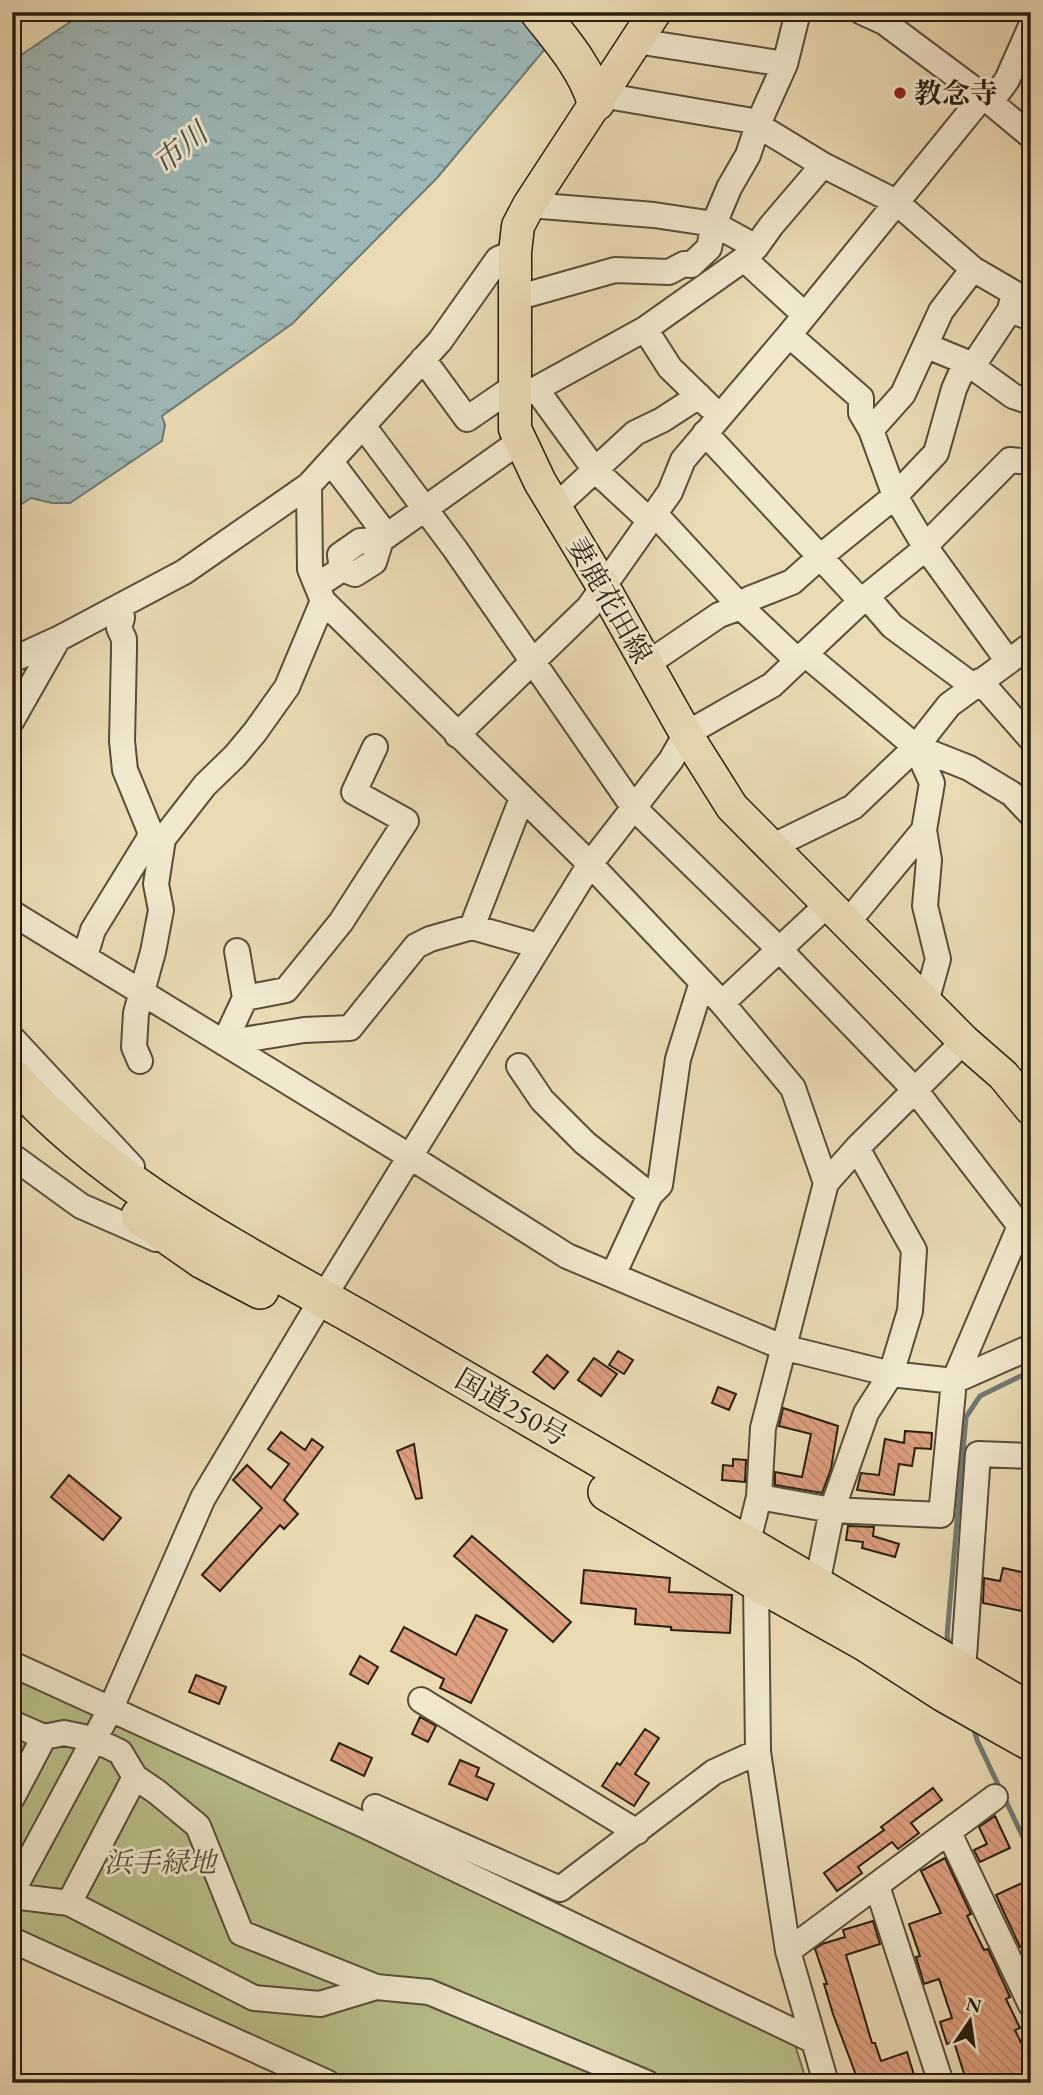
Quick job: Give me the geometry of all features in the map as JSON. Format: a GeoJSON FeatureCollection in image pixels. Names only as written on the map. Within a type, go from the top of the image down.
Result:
{"type":"FeatureCollection","features":[{"type":"Feature","properties":{"kind":"highway"},"geometry":{"type":"LineString","coordinates":[[539,12],[575,59],[599,98]]}},
{"type":"Feature","properties":{"kind":"highway","name":"国道250号"},"geometry":{"type":"LineString","coordinates":[[12,1077],[39,1107],[102,1161],[433,1388],[757,1581],[865,1642],[944,1693],[1031,1742]]}},
{"type":"Feature","properties":{"kind":"highway","name":"国道250号"},"geometry":{"type":"LineString","coordinates":[[12,1111],[28,1130],[99,1188],[204,1260],[317,1308],[817,1584],[1031,1712]]}},
{"type":"Feature","properties":{"kind":"main road","name":"妻鹿花田線"},"geometry":{"type":"LineString","coordinates":[[655,12],[529,205],[519,226],[515,251],[522,391],[515,429],[540,482],[604,588],[686,734],[732,807],[964,1041],[1029,1102]]}},
{"type":"Feature","properties":{"kind":"street"},"geometry":{"type":"LineString","coordinates":[[516,298],[615,270],[669,272],[684,264],[691,265],[709,248],[715,224],[785,64],[798,12]]}},
{"type":"Feature","properties":{"kind":"street"},"geometry":{"type":"LineString","coordinates":[[862,12],[884,22],[987,99],[1031,136]]}},
{"type":"Feature","properties":{"kind":"street"},"geometry":{"type":"LineString","coordinates":[[457,735],[589,607],[670,492],[683,460],[789,335],[896,202],[1007,80],[1031,26]]}},
{"type":"Feature","properties":{"kind":"street"},"geometry":{"type":"LineString","coordinates":[[636,41],[785,64]]}},
{"type":"Feature","properties":{"kind":"street"},"geometry":{"type":"LineString","coordinates":[[599,98],[759,124],[822,165],[896,202],[973,269],[1014,293],[1020,314],[969,364],[954,389],[936,453],[895,496],[792,582],[749,599],[741,607],[719,615],[647,664]]}},
{"type":"Feature","properties":{"kind":"street"},"geometry":{"type":"LineString","coordinates":[[423,359],[467,419],[645,329],[700,290],[750,253],[822,165]]}},
{"type":"Feature","properties":{"kind":"street"},"geometry":{"type":"LineString","coordinates":[[529,205],[654,215],[715,224],[750,253],[805,315]]}},
{"type":"Feature","properties":{"kind":"street"},"geometry":{"type":"LineString","coordinates":[[12,660],[58,639],[184,572],[309,485],[440,341],[498,259],[515,251]]}},
{"type":"Feature","properties":{"kind":"street"},"geometry":{"type":"LineString","coordinates":[[684,264],[700,290]]}},
{"type":"Feature","properties":{"kind":"street"},"geometry":{"type":"LineString","coordinates":[[870,430],[903,394],[941,311],[973,269]]}},
{"type":"Feature","properties":{"kind":"street"},"geometry":{"type":"LineString","coordinates":[[645,329],[670,368],[699,396],[712,425],[820,556],[892,626],[976,683],[1031,739]]}},
{"type":"Feature","properties":{"kind":"street"},"geometry":{"type":"LineString","coordinates":[[789,335],[861,398],[861,413],[895,496],[926,548],[1008,661]]}},
{"type":"Feature","properties":{"kind":"street"},"geometry":{"type":"LineString","coordinates":[[927,346],[969,364],[1013,396],[1031,402]]}},
{"type":"Feature","properties":{"kind":"street"},"geometry":{"type":"LineString","coordinates":[[522,391],[595,470],[653,518],[741,607],[802,658],[916,747],[969,768],[1012,794],[1031,814]]}},
{"type":"Feature","properties":{"kind":"street"},"geometry":{"type":"LineString","coordinates":[[555,506],[635,433],[662,420],[699,396]]}},
{"type":"Feature","properties":{"kind":"street"},"geometry":{"type":"LineString","coordinates":[[364,426],[634,808],[779,949],[915,1090],[1020,1226],[954,1381],[941,1515],[832,1510],[759,1497]]}},
{"type":"Feature","properties":{"kind":"street"},"geometry":{"type":"LineString","coordinates":[[140,1061],[134,1047],[136,1013],[153,952],[161,910],[156,884],[163,839],[189,804],[235,756],[287,687],[320,593],[342,569],[355,574],[374,562],[384,538],[520,441]]}},
{"type":"Feature","properties":{"kind":"street"},"geometry":{"type":"LineString","coordinates":[[376,1987],[320,2004],[254,1998],[69,1903],[12,1894],[111,1708],[203,1498],[409,1156],[590,864],[671,760],[686,734],[772,685],[864,599],[926,548],[1010,460],[1030,460]]}},
{"type":"Feature","properties":{"kind":"street"},"geometry":{"type":"LineString","coordinates":[[331,462],[384,538]]}},
{"type":"Feature","properties":{"kind":"street"},"geometry":{"type":"LineString","coordinates":[[309,485],[310,569],[320,593],[457,735],[590,864],[722,1003],[793,1088],[826,1183]]}},
{"type":"Feature","properties":{"kind":"street"},"geometry":{"type":"LineString","coordinates":[[85,956],[93,930],[149,839],[150,831],[125,769],[124,639],[119,628],[121,606]]}},
{"type":"Feature","properties":{"kind":"street"},"geometry":{"type":"LineString","coordinates":[[12,720],[58,639]]}},
{"type":"Feature","properties":{"kind":"street"},"geometry":{"type":"LineString","coordinates":[[771,847],[853,807],[916,747],[949,705],[1031,645]]}},
{"type":"Feature","properties":{"kind":"street"},"geometry":{"type":"LineString","coordinates":[[245,998],[285,990],[341,922],[406,821],[354,792],[374,747]]}},
{"type":"Feature","properties":{"kind":"street"},"geometry":{"type":"LineString","coordinates":[[916,747],[932,783],[924,830],[929,860],[925,906],[938,959],[926,1003]]}},
{"type":"Feature","properties":{"kind":"street"},"geometry":{"type":"LineString","coordinates":[[472,927],[522,798]]}},
{"type":"Feature","properties":{"kind":"street"},"geometry":{"type":"LineString","coordinates":[[722,1003],[779,949],[837,913],[924,830]]}},
{"type":"Feature","properties":{"kind":"street"},"geometry":{"type":"LineString","coordinates":[[12,913],[409,1156],[566,1256],[782,1347],[891,1374],[954,1381],[1031,1347]]}},
{"type":"Feature","properties":{"kind":"street"},"geometry":{"type":"LineString","coordinates":[[224,1043],[304,1031],[350,1028],[416,946],[430,939],[472,927],[539,946]]}},
{"type":"Feature","properties":{"kind":"street"},"geometry":{"type":"LineString","coordinates":[[224,1043],[245,998],[237,951]]}},
{"type":"Feature","properties":{"kind":"street"},"geometry":{"type":"LineString","coordinates":[[613,1275],[650,1195],[660,1185],[678,1059],[702,982]]}},
{"type":"Feature","properties":{"kind":"street"},"geometry":{"type":"LineString","coordinates":[[12,1038],[168,1206]]}},
{"type":"Feature","properties":{"kind":"street"},"geometry":{"type":"LineString","coordinates":[[826,2083],[788,1951],[758,1752],[757,1581],[747,1545],[759,1497],[763,1428],[826,1183],[857,1148],[964,1041]]}},
{"type":"Feature","properties":{"kind":"street"},"geometry":{"type":"LineString","coordinates":[[519,1066],[542,1100],[585,1143],[650,1195]]}},
{"type":"Feature","properties":{"kind":"street"},"geometry":{"type":"LineString","coordinates":[[817,1584],[832,1510],[866,1413],[891,1374],[910,1311],[914,1250],[857,1148]]}},
{"type":"Feature","properties":{"kind":"street"},"geometry":{"type":"LineString","coordinates":[[12,1156],[80,1206],[204,1260]]}},
{"type":"Feature","properties":{"kind":"street"},"geometry":{"type":"LineString","coordinates":[[963,1671],[978,1454],[1031,1456]]}},
{"type":"Feature","properties":{"kind":"street"},"geometry":{"type":"LineString","coordinates":[[12,1664],[364,1825],[814,2041]]}},
{"type":"Feature","properties":{"kind":"street"},"geometry":{"type":"LineString","coordinates":[[421,1700],[637,1832]]}},
{"type":"Feature","properties":{"kind":"street"},"geometry":{"type":"LineString","coordinates":[[12,1723],[44,1737],[64,1733],[93,1740],[120,1752],[135,1777],[198,1826],[241,1933],[376,1987],[429,1992],[647,2083]]}},
{"type":"Feature","properties":{"kind":"street"},"geometry":{"type":"LineString","coordinates":[[12,1798],[44,1737]]}},
{"type":"Feature","properties":{"kind":"street"},"geometry":{"type":"LineString","coordinates":[[375,1807],[560,1889],[714,1772],[758,1752]]}},
{"type":"Feature","properties":{"kind":"street"},"geometry":{"type":"LineString","coordinates":[[69,1903],[135,1777]]}},
{"type":"Feature","properties":{"kind":"street"},"geometry":{"type":"LineString","coordinates":[[788,1951],[995,1797]]}},
{"type":"Feature","properties":{"kind":"street"},"geometry":{"type":"LineString","coordinates":[[949,1833],[1031,2005]]}},
{"type":"Feature","properties":{"kind":"street"},"geometry":{"type":"LineString","coordinates":[[877,1886],[941,2083]]}},
{"type":"Feature","properties":{"kind":"street"},"geometry":{"type":"LineString","coordinates":[[12,1940],[328,2083]]}},
{"type":"Feature","properties":{"kind":"green space","name":"浜手緑地"},"geometry":{"type":"Polygon","coordinates":[[[12,1658],[787,2019],[807,2083],[347,2083],[12,1933],[12,1658]]]}},
{"type":"Feature","properties":{"kind":"water","name":"市川"},"geometry":{"type":"Polygon","coordinates":[[[85,12],[576,12],[437,178],[292,324],[162,416],[165,425],[162,441],[70,503],[52,503],[31,498],[12,510],[12,57],[15,59],[85,12]]]}},
{"type":"Feature","properties":{"kind":"building"},"geometry":{"type":"Polygon","coordinates":[[[618,1351],[633,1360],[624,1374],[609,1365],[618,1351]]]}},
{"type":"Feature","properties":{"kind":"building"},"geometry":{"type":"Polygon","coordinates":[[[547,1355],[568,1372],[554,1389],[533,1372],[547,1355]]]}},
{"type":"Feature","properties":{"kind":"building"},"geometry":{"type":"Polygon","coordinates":[[[594,1358],[617,1374],[601,1396],[578,1380],[594,1358]]]}},
{"type":"Feature","properties":{"kind":"building"},"geometry":{"type":"Polygon","coordinates":[[[718,1387],[736,1394],[729,1410],[712,1403],[718,1387]]]}},
{"type":"Feature","properties":{"kind":"building"},"geometry":{"type":"Polygon","coordinates":[[[783,1408],[838,1426],[831,1469],[822,1493],[775,1485],[775,1472],[802,1477],[811,1434],[779,1426],[783,1408]]]}},
{"type":"Feature","properties":{"kind":"building"},"geometry":{"type":"Polygon","coordinates":[[[905,1431],[932,1433],[931,1449],[915,1448],[912,1466],[899,1464],[894,1495],[857,1490],[861,1473],[879,1475],[885,1439],[904,1443],[905,1431]]]}},
{"type":"Feature","properties":{"kind":"building"},"geometry":{"type":"Polygon","coordinates":[[[281,1432],[305,1450],[312,1439],[323,1447],[284,1500],[298,1514],[284,1529],[280,1525],[220,1591],[202,1575],[262,1508],[233,1480],[247,1465],[271,1488],[289,1464],[268,1449],[281,1432]]]}},
{"type":"Feature","properties":{"kind":"building"},"geometry":{"type":"Polygon","coordinates":[[[414,1444],[422,1498],[416,1499],[397,1451],[414,1444]]]}},
{"type":"Feature","properties":{"kind":"building"},"geometry":{"type":"Polygon","coordinates":[[[733,1459],[746,1460],[745,1482],[722,1480],[723,1465],[733,1466],[733,1459]]]}},
{"type":"Feature","properties":{"kind":"building"},"geometry":{"type":"Polygon","coordinates":[[[69,1475],[121,1518],[103,1540],[51,1497],[69,1475]]]}},
{"type":"Feature","properties":{"kind":"building"},"geometry":{"type":"Polygon","coordinates":[[[848,1526],[874,1527],[873,1536],[899,1544],[895,1557],[862,1548],[863,1542],[846,1540],[848,1526]]]}},
{"type":"Feature","properties":{"kind":"building"},"geometry":{"type":"Polygon","coordinates":[[[472,1536],[571,1622],[553,1642],[454,1556],[472,1536]]]}},
{"type":"Feature","properties":{"kind":"building"},"geometry":{"type":"Polygon","coordinates":[[[1003,1568],[1030,1574],[1022,1611],[983,1603],[984,1578],[1000,1581],[1003,1568]]]}},
{"type":"Feature","properties":{"kind":"building"},"geometry":{"type":"Polygon","coordinates":[[[584,1570],[670,1578],[669,1592],[732,1595],[730,1633],[671,1630],[671,1627],[635,1624],[636,1609],[581,1603],[584,1570]]]}},
{"type":"Feature","properties":{"kind":"building"},"geometry":{"type":"Polygon","coordinates":[[[476,1615],[507,1630],[471,1703],[440,1688],[444,1679],[391,1651],[404,1627],[456,1655],[476,1615]]]}},
{"type":"Feature","properties":{"kind":"building"},"geometry":{"type":"Polygon","coordinates":[[[360,1656],[378,1667],[368,1684],[350,1674],[360,1656]]]}},
{"type":"Feature","properties":{"kind":"building"},"geometry":{"type":"Polygon","coordinates":[[[196,1675],[226,1687],[219,1704],[189,1692],[196,1675]]]}},
{"type":"Feature","properties":{"kind":"building"},"geometry":{"type":"Polygon","coordinates":[[[420,1717],[436,1726],[428,1742],[412,1734],[420,1717]]]}},
{"type":"Feature","properties":{"kind":"building"},"geometry":{"type":"Polygon","coordinates":[[[645,1729],[659,1738],[635,1774],[649,1783],[634,1806],[602,1786],[645,1729]]]}},
{"type":"Feature","properties":{"kind":"building"},"geometry":{"type":"Polygon","coordinates":[[[339,1743],[372,1758],[364,1776],[331,1760],[339,1743]]]}},
{"type":"Feature","properties":{"kind":"building"},"geometry":{"type":"Polygon","coordinates":[[[460,1760],[479,1768],[476,1776],[494,1784],[487,1800],[449,1784],[460,1760]]]}},
{"type":"Feature","properties":{"kind":"building"},"geometry":{"type":"Polygon","coordinates":[[[933,1788],[942,1800],[911,1823],[919,1833],[898,1849],[892,1842],[858,1867],[862,1873],[837,1891],[824,1873],[884,1830],[881,1827],[933,1788]]]}},
{"type":"Feature","properties":{"kind":"building"},"geometry":{"type":"Polygon","coordinates":[[[995,1816],[1010,1848],[980,1862],[974,1850],[987,1844],[979,1827],[995,1816]]]}},
{"type":"Feature","properties":{"kind":"building"},"geometry":{"type":"Polygon","coordinates":[[[945,1858],[971,1914],[967,1916],[984,1950],[988,1949],[1010,1997],[1006,1999],[1020,2028],[1015,2030],[1031,2063],[1031,2083],[967,2083],[954,2042],[947,2044],[940,2022],[952,2018],[939,1979],[924,1984],[916,1957],[920,1956],[909,1924],[941,1913],[921,1871],[945,1858]]]}},
{"type":"Feature","properties":{"kind":"building"},"geometry":{"type":"Polygon","coordinates":[[[1031,1879],[1031,1942],[1020,1947],[996,1895],[1031,1879]]]}},
{"type":"Feature","properties":{"kind":"building"},"geometry":{"type":"Polygon","coordinates":[[[873,1921],[880,1944],[846,1955],[872,2043],[875,2043],[881,2061],[907,2052],[914,2075],[889,2083],[859,2083],[833,2014],[824,1984],[827,1984],[815,1949],[845,1937],[843,1930],[873,1921]]]}},
{"type":"Feature","properties":{"kind":"waterway"},"geometry":{"type":"LineString","coordinates":[[950,1646],[947,1636],[966,1417],[980,1396],[1031,1371]]}},
{"type":"Feature","properties":{"kind":"waterway"},"geometry":{"type":"LineString","coordinates":[[973,1726],[977,1740],[1031,1854]]}},
{"type":"Feature","properties":{"kind":"place","name":"教念寺"},"geometry":{"type":"Point","coordinates":[900,93]}}]}
